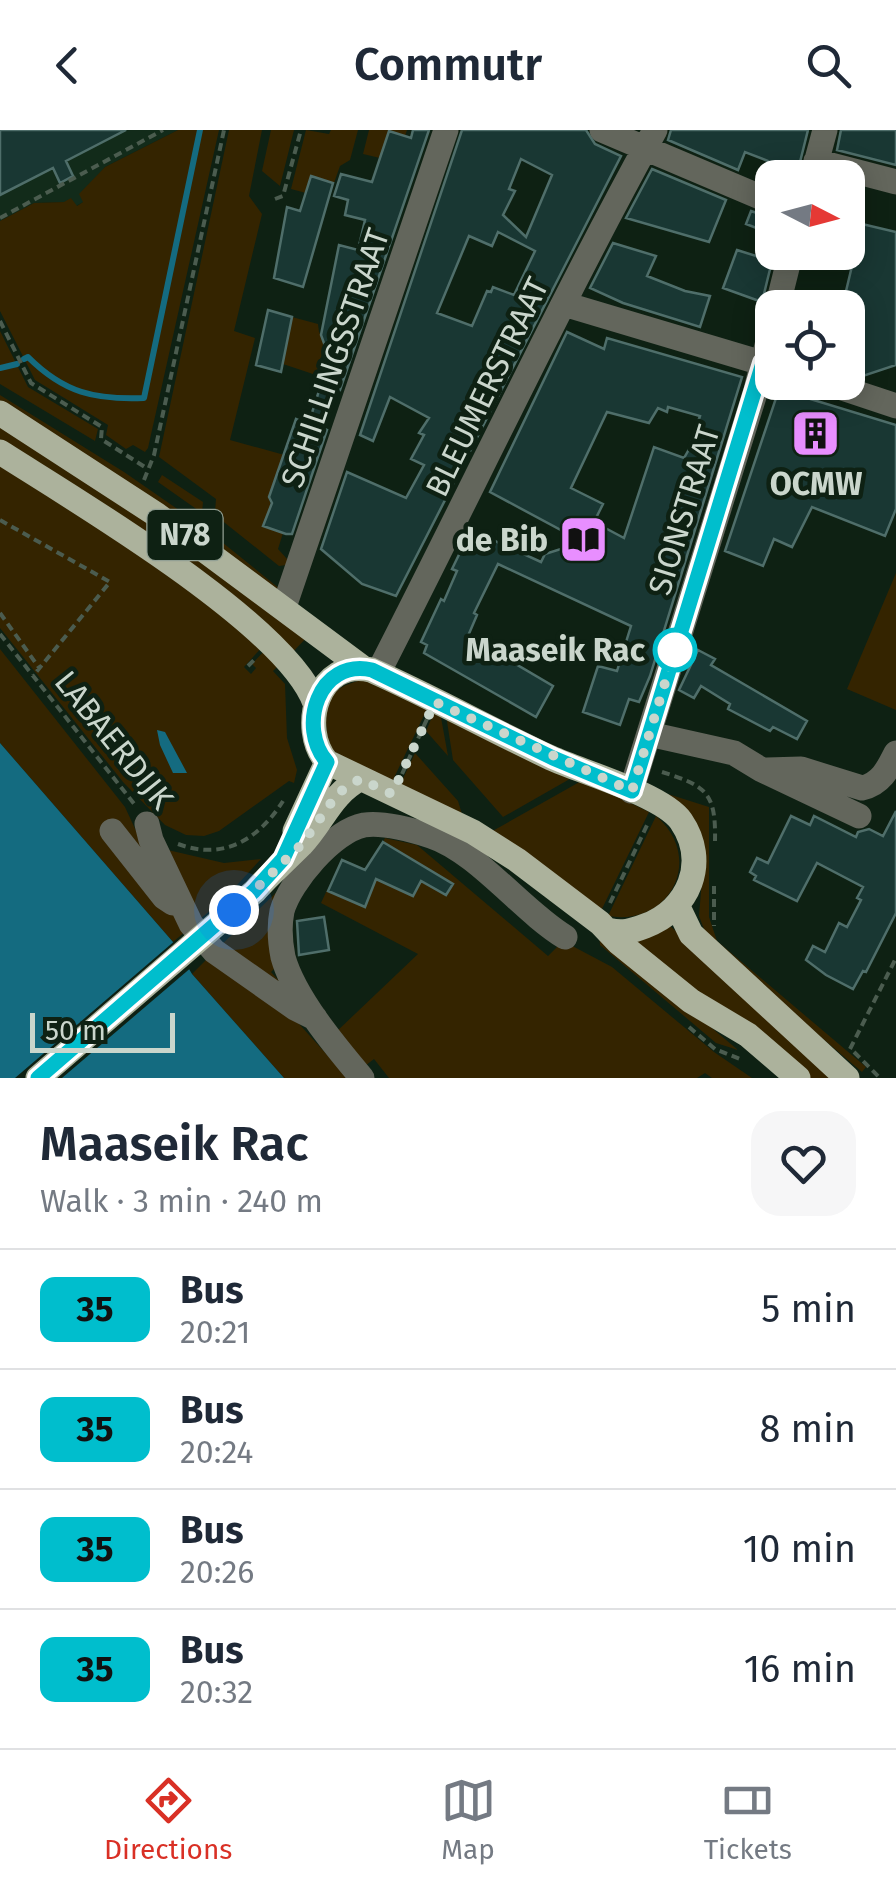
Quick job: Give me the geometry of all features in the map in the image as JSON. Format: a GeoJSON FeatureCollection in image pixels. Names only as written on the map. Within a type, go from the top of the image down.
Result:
{"type":"FeatureCollection","features":[{"type":"Feature","properties":{"kind":"main road","name":"N78"},"geometry":{"type":"LineString","coordinates":[[0,413],[157,515],[284,607],[435,702],[670,808],[686,830],[694,854],[690,886],[678,907]]}},
{"type":"Feature","properties":{"kind":"main road","name":"N78"},"geometry":{"type":"LineString","coordinates":[[0,452],[142,544],[246,622],[298,672],[315,703],[313,740],[327,762]]}},
{"type":"Feature","properties":{"kind":"main road"},"geometry":{"type":"LineString","coordinates":[[315,703],[320,692],[336,677],[376,667]]}},
{"type":"Feature","properties":{"kind":"main road"},"geometry":{"type":"LineString","coordinates":[[283,859],[327,762],[473,832],[618,932],[636,930],[678,907],[691,934],[847,1078]]}},
{"type":"Feature","properties":{"kind":"main road"},"geometry":{"type":"LineString","coordinates":[[38,1078],[254,891],[302,844],[338,793],[360,779]]}},
{"type":"Feature","properties":{"kind":"main road"},"geometry":{"type":"LineString","coordinates":[[606,922],[618,942],[691,1001],[748,1035],[798,1078]]}},
{"type":"Feature","properties":{"kind":"street","name":"SCHILLINGSSTRAAT"},"geometry":{"type":"LineString","coordinates":[[284,607],[446,130]]}},
{"type":"Feature","properties":{"kind":"street"},"geometry":{"type":"LineString","coordinates":[[602,130],[650,140],[755,193]]}},
{"type":"Feature","properties":{"kind":"street"},"geometry":{"type":"LineString","coordinates":[[817,160],[825,130]]}},
{"type":"Feature","properties":{"kind":"street","name":"BLEUMERSTRAAT"},"geometry":{"type":"LineString","coordinates":[[376,667],[650,140]]}},
{"type":"Feature","properties":{"kind":"street"},"geometry":{"type":"LineString","coordinates":[[865,177],[896,182]]}},
{"type":"Feature","properties":{"kind":"street"},"geometry":{"type":"LineString","coordinates":[[564,304],[755,360]]}},
{"type":"Feature","properties":{"kind":"street"},"geometry":{"type":"LineString","coordinates":[[865,396],[896,406]]}},
{"type":"Feature","properties":{"kind":"street","name":"SIONSTRAAT"},"geometry":{"type":"LineString","coordinates":[[632,791],[757,400]]}},
{"type":"Feature","properties":{"kind":"street"},"geometry":{"type":"LineString","coordinates":[[650,734],[734,752],[762,770],[858,816]]}},
{"type":"Feature","properties":{"kind":"street"},"geometry":{"type":"LineString","coordinates":[[762,770],[801,769],[862,788],[872,786],[886,774],[896,752]]}},
{"type":"Feature","properties":{"kind":"street"},"geometry":{"type":"LineString","coordinates":[[148,824],[151,840],[185,912],[214,951],[314,1018]]}},
{"type":"Feature","properties":{"kind":"street"},"geometry":{"type":"LineString","coordinates":[[362,1078],[314,1018],[284,958],[280,934],[282,914],[295,884],[338,837],[354,828],[382,825],[439,839],[558,932],[572,901]]}},
{"type":"Feature","properties":{"kind":"street"},"geometry":{"type":"LineString","coordinates":[[112,831],[164,897],[185,912]]}},
{"type":"Feature","properties":{"kind":"path"},"geometry":{"type":"LineString","coordinates":[[0,218],[163,130]]}},
{"type":"Feature","properties":{"kind":"path"},"geometry":{"type":"LineString","coordinates":[[144,480],[150,469],[224,130]]}},
{"type":"Feature","properties":{"kind":"path"},"geometry":{"type":"LineString","coordinates":[[275,199],[283,196],[301,130]]}},
{"type":"Feature","properties":{"kind":"path"},"geometry":{"type":"LineString","coordinates":[[0,321],[32,382],[102,428],[101,439],[150,469]]}},
{"type":"Feature","properties":{"kind":"path"},"geometry":{"type":"LineString","coordinates":[[0,520],[110,582],[34,676]]}},
{"type":"Feature","properties":{"kind":"path"},"geometry":{"type":"LineString","coordinates":[[0,613],[40,669]]}},
{"type":"Feature","properties":{"kind":"path","name":"LABAERDIJK"},"geometry":{"type":"LineString","coordinates":[[0,634],[148,824],[176,843],[192,849],[225,847],[253,838],[285,798]]}},
{"type":"Feature","properties":{"kind":"path"},"geometry":{"type":"LineString","coordinates":[[392,794],[435,702]]}},
{"type":"Feature","properties":{"kind":"path"},"geometry":{"type":"LineString","coordinates":[[638,765],[704,790],[714,808],[715,842]]}},
{"type":"Feature","properties":{"kind":"path"},"geometry":{"type":"LineString","coordinates":[[606,922],[652,813]]}},
{"type":"Feature","properties":{"kind":"path"},"geometry":{"type":"LineString","coordinates":[[714,880],[713,918],[717,933]]}},
{"type":"Feature","properties":{"kind":"path"},"geometry":{"type":"LineString","coordinates":[[880,1078],[850,1049],[896,958]]}},
{"type":"Feature","properties":{"kind":"path"},"geometry":{"type":"LineString","coordinates":[[715,1049],[751,1068]]}},
{"type":"Feature","properties":{"kind":"shaded area"},"geometry":{"type":"Polygon","coordinates":[[[0,130],[178,130],[105,167],[83,202],[76,206],[64,202],[34,203],[0,221],[0,130]]]}},
{"type":"Feature","properties":{"kind":"shaded area"},"geometry":{"type":"Polygon","coordinates":[[[178,130],[219,130],[145,452],[133,445],[126,449],[106,435],[108,425],[35,380],[0,311],[0,221],[34,203],[64,202],[71,198],[77,206],[83,202],[79,194],[105,167],[178,130]]]}},
{"type":"Feature","properties":{"kind":"shaded area"},"geometry":{"type":"Polygon","coordinates":[[[229,130],[262,130],[249,196],[262,214],[234,331],[255,338],[230,440],[288,456],[269,497],[273,517],[267,515],[264,522],[283,533],[278,549],[288,560],[286,565],[279,566],[220,519],[215,512],[216,499],[159,457],[229,130]]]}},
{"type":"Feature","properties":{"kind":"shaded area"},"geometry":{"type":"Polygon","coordinates":[[[271,130],[294,130],[280,186],[262,171],[271,130]]]}},
{"type":"Feature","properties":{"kind":"shaded area"},"geometry":{"type":"Polygon","coordinates":[[[306,130],[329,134],[331,130],[358,130],[350,160],[340,166],[334,183],[311,177],[306,193],[291,189],[306,130]]]}},
{"type":"Feature","properties":{"kind":"shaded area"},"geometry":{"type":"Polygon","coordinates":[[[369,130],[407,130],[405,136],[389,131],[380,158],[363,154],[369,130]]]}},
{"type":"Feature","properties":{"kind":"shaded area"},"geometry":{"type":"Polygon","coordinates":[[[292,317],[318,324],[327,345],[317,365],[326,368],[325,378],[283,364],[292,317]]]}},
{"type":"Feature","properties":{"kind":"shaded area"},"geometry":{"type":"Polygon","coordinates":[[[0,331],[28,387],[98,429],[95,441],[0,384],[0,331]]]}},
{"type":"Feature","properties":{"kind":"shaded area"},"geometry":{"type":"Polygon","coordinates":[[[0,395],[202,526],[280,589],[279,596],[0,406],[0,395]]]}},
{"type":"Feature","properties":{"kind":"shaded area"},"geometry":{"type":"Polygon","coordinates":[[[0,424],[52,455],[309,635],[291,654],[0,444],[0,424]]]}},
{"type":"Feature","properties":{"kind":"shaded area"},"geometry":{"type":"Polygon","coordinates":[[[0,462],[139,552],[263,646],[244,667],[251,674],[256,668],[252,664],[266,649],[281,663],[273,671],[285,684],[287,738],[297,770],[294,783],[289,781],[219,831],[204,836],[186,835],[165,825],[123,782],[0,628],[0,462]]]}},
{"type":"Feature","properties":{"kind":"shaded area"},"geometry":{"type":"Polygon","coordinates":[[[162,475],[203,502],[202,513],[158,482],[162,475]]]}},
{"type":"Feature","properties":{"kind":"shaded area"},"geometry":{"type":"Polygon","coordinates":[[[896,573],[896,710],[847,689],[896,573]]]}},
{"type":"Feature","properties":{"kind":"shaded area"},"geometry":{"type":"Polygon","coordinates":[[[0,649],[125,807],[142,844],[224,863],[261,859],[225,898],[173,942],[0,743],[0,649]]]}},
{"type":"Feature","properties":{"kind":"shaded area"},"geometry":{"type":"Polygon","coordinates":[[[363,680],[428,707],[391,784],[330,749],[326,714],[332,696],[339,689],[363,680]]]}},
{"type":"Feature","properties":{"kind":"shaded area"},"geometry":{"type":"Polygon","coordinates":[[[435,710],[440,712],[448,756],[426,731],[435,710]]]}},
{"type":"Feature","properties":{"kind":"shaded area"},"geometry":{"type":"Polygon","coordinates":[[[446,715],[575,776],[503,817],[453,760],[446,715]]]}},
{"type":"Feature","properties":{"kind":"shaded area"},"geometry":{"type":"Polygon","coordinates":[[[415,753],[458,801],[462,814],[399,787],[415,753]]]}},
{"type":"Feature","properties":{"kind":"shaded area"},"geometry":{"type":"Polygon","coordinates":[[[583,780],[649,812],[600,913],[489,833],[583,780]]]}},
{"type":"Feature","properties":{"kind":"shaded area"},"geometry":{"type":"Polygon","coordinates":[[[668,794],[709,807],[709,917],[717,941],[866,1067],[862,1072],[709,942],[699,916],[702,879],[682,806],[668,794]]]}},
{"type":"Feature","properties":{"kind":"shaded area"},"geometry":{"type":"Polygon","coordinates":[[[656,816],[671,833],[678,850],[679,869],[674,886],[649,911],[630,917],[608,916],[656,816]]]}},
{"type":"Feature","properties":{"kind":"shaded area"},"geometry":{"type":"Polygon","coordinates":[[[385,838],[417,845],[548,956],[563,941],[612,967],[714,1052],[752,1078],[712,1078],[705,1073],[697,1078],[389,1078],[374,1059],[361,1069],[335,1033],[418,954],[321,903],[327,890],[364,907],[376,879],[414,895],[431,872],[383,842],[385,838]]]}},
{"type":"Feature","properties":{"kind":"shaded area"},"geometry":{"type":"Polygon","coordinates":[[[282,887],[278,965],[271,972],[302,1006],[218,948],[282,887]]]}},
{"type":"Feature","properties":{"kind":"shaded area"},"geometry":{"type":"Polygon","coordinates":[[[670,926],[832,1078],[809,1078],[707,1003],[631,937],[670,926]]]}},
{"type":"Feature","properties":{"kind":"shaded area"},"geometry":{"type":"Polygon","coordinates":[[[599,933],[738,1050],[716,1043],[600,945],[599,933]]]}},
{"type":"Feature","properties":{"kind":"shaded area"},"geometry":{"type":"Polygon","coordinates":[[[209,957],[291,1015],[348,1078],[284,1078],[192,974],[209,957]]]}},
{"type":"Feature","properties":{"kind":"water"},"geometry":{"type":"Polygon","coordinates":[[[157,730],[165,732],[187,773],[173,773],[157,730]]]}},
{"type":"Feature","properties":{"kind":"water"},"geometry":{"type":"Polygon","coordinates":[[[0,743],[173,942],[192,974],[284,1078],[0,1078],[0,743]]]}},
{"type":"Feature","properties":{"kind":"pier"},"geometry":{"type":"Polygon","coordinates":[[[177,939],[193,966],[62,1078],[15,1078],[177,939]]]}},
{"type":"Feature","properties":{"kind":"building"},"geometry":{"type":"Polygon","coordinates":[[[0,130],[126,130],[66,161],[73,176],[60,183],[53,168],[0,195],[0,130]]]}},
{"type":"Feature","properties":{"kind":"building"},"geometry":{"type":"Polygon","coordinates":[[[413,130],[429,130],[340,390],[336,389],[322,428],[327,430],[292,534],[286,534],[263,526],[272,503],[269,497],[296,419],[305,423],[311,416],[332,350],[325,346],[321,335],[339,245],[358,250],[365,220],[345,215],[348,200],[334,196],[341,174],[372,182],[389,131],[411,138],[413,130]]]}},
{"type":"Feature","properties":{"kind":"building"},"geometry":{"type":"Polygon","coordinates":[[[462,130],[586,130],[595,144],[621,156],[396,596],[362,584],[321,549],[347,472],[406,498],[424,465],[411,459],[424,435],[419,433],[429,418],[390,397],[373,441],[360,435],[462,130]],[[521,159],[509,189],[515,191],[503,215],[526,237],[552,175],[521,159]],[[498,232],[492,246],[469,236],[437,313],[472,326],[487,291],[491,292],[493,287],[514,295],[535,251],[498,232]]]}},
{"type":"Feature","properties":{"kind":"building"},"geometry":{"type":"Polygon","coordinates":[[[671,130],[808,130],[800,160],[765,160],[745,152],[738,170],[668,140],[671,130]]]}},
{"type":"Feature","properties":{"kind":"building"},"geometry":{"type":"Polygon","coordinates":[[[841,130],[896,130],[896,165],[837,150],[841,130]]]}},
{"type":"Feature","properties":{"kind":"building"},"geometry":{"type":"Polygon","coordinates":[[[652,169],[726,200],[709,242],[626,218],[652,169]]]}},
{"type":"Feature","properties":{"kind":"building"},"geometry":{"type":"Polygon","coordinates":[[[311,176],[333,183],[303,287],[274,278],[287,207],[300,211],[311,176]]]}},
{"type":"Feature","properties":{"kind":"building"},"geometry":{"type":"Polygon","coordinates":[[[751,211],[755,212],[755,227],[746,224],[751,211]]]}},
{"type":"Feature","properties":{"kind":"building"},"geometry":{"type":"Polygon","coordinates":[[[865,225],[896,232],[896,365],[865,375],[865,290],[846,290],[851,270],[865,270],[865,225]]]}},
{"type":"Feature","properties":{"kind":"building"},"geometry":{"type":"Polygon","coordinates":[[[613,243],[656,256],[647,276],[710,296],[700,327],[623,303],[590,288],[613,243]]]}},
{"type":"Feature","properties":{"kind":"building"},"geometry":{"type":"Polygon","coordinates":[[[737,250],[755,256],[755,270],[770,270],[765,290],[755,290],[755,299],[723,288],[737,250]]]}},
{"type":"Feature","properties":{"kind":"building"},"geometry":{"type":"Polygon","coordinates":[[[268,310],[292,317],[281,372],[256,365],[268,310]]]}},
{"type":"Feature","properties":{"kind":"building"},"geometry":{"type":"Polygon","coordinates":[[[567,332],[604,349],[607,338],[742,377],[650,676],[639,702],[629,699],[620,725],[583,712],[598,666],[617,671],[631,626],[498,564],[474,613],[477,615],[468,636],[553,686],[536,717],[424,653],[427,645],[421,642],[441,599],[444,601],[457,571],[452,569],[471,530],[541,562],[545,554],[583,542],[490,492],[567,332]],[[658,408],[649,423],[607,412],[571,488],[603,504],[594,522],[624,538],[654,447],[684,458],[700,416],[658,408]]]}},
{"type":"Feature","properties":{"kind":"building"},"geometry":{"type":"Polygon","coordinates":[[[775,400],[814,400],[896,425],[896,509],[885,536],[812,507],[792,547],[774,539],[763,566],[725,551],[775,400]]]}},
{"type":"Feature","properties":{"kind":"building"},"geometry":{"type":"Polygon","coordinates":[[[698,650],[715,659],[711,665],[807,721],[797,739],[773,727],[770,731],[728,709],[730,704],[701,686],[694,698],[679,690],[698,650]]]}},
{"type":"Feature","properties":{"kind":"building"},"geometry":{"type":"Polygon","coordinates":[[[896,811],[896,913],[853,989],[806,960],[813,946],[825,952],[839,923],[847,927],[863,887],[817,863],[797,901],[754,880],[756,876],[750,872],[757,858],[768,863],[791,816],[810,825],[814,816],[856,837],[858,832],[869,829],[883,836],[896,811]]]}},
{"type":"Feature","properties":{"kind":"building"},"geometry":{"type":"Polygon","coordinates":[[[383,842],[453,884],[446,895],[421,881],[413,896],[376,879],[365,907],[328,891],[342,860],[365,870],[383,842]]]}},
{"type":"Feature","properties":{"kind":"building"},"geometry":{"type":"Polygon","coordinates":[[[324,917],[329,950],[299,955],[297,921],[324,917]]]}},
{"type":"Feature","properties":{"kind":"waterway"},"geometry":{"type":"LineString","coordinates":[[24,359],[28,357],[54,379],[81,392],[110,398],[144,398],[200,130]]}},
{"type":"Feature","properties":{"kind":"waterway"},"geometry":{"type":"LineString","coordinates":[[0,368],[17,364]]}},
{"type":"Feature","properties":{"kind":"bus line","name":"35"},"geometry":{"type":"LineString","coordinates":[[38,1078],[234,910],[283,859],[327,762],[313,740],[315,703],[326,685],[344,672],[372,670],[445,708],[632,791],[755,393]]}},
{"type":"Feature","properties":{"kind":"place","name":"OCMW"},"geometry":{"type":"Point","coordinates":[816,434]}},
{"type":"Feature","properties":{"kind":"place","name":"de Bib"},"geometry":{"type":"Point","coordinates":[583,540]}},
{"type":"Feature","properties":{"kind":"place","name":"Maaseik Rac"},"geometry":{"type":"Point","coordinates":[675,650]}},
{"type":"Feature","properties":{"kind":"route"},"geometry":{"type":"LineString","coordinates":[[234,910],[302,844],[346,786],[360,779],[392,794],[435,702],[632,791],[675,650]]}}]}
